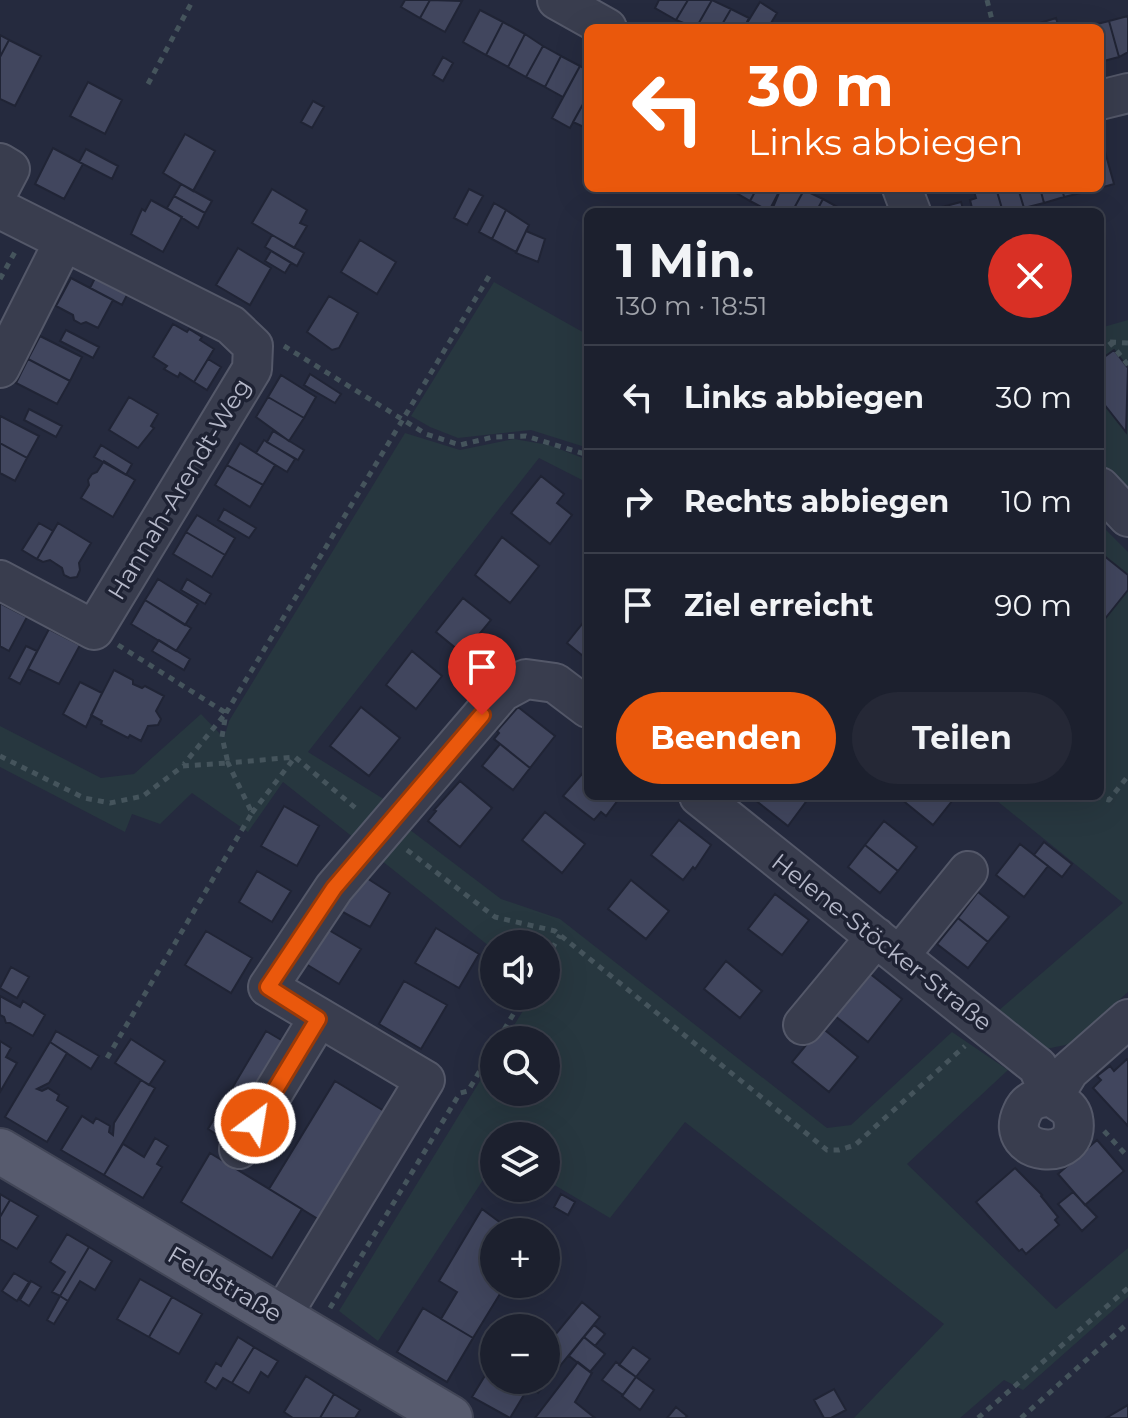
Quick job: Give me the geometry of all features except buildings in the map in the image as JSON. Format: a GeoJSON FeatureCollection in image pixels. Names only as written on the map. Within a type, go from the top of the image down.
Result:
{"type":"FeatureCollection","features":[{"type":"Feature","properties":{"kind":"main road","name":"Feldstraße"},"geometry":{"type":"LineString","coordinates":[[0,1151],[450,1418]]}},
{"type":"Feature","properties":{"kind":"street"},"geometry":{"type":"LineString","coordinates":[[557,0],[600,24]]}},
{"type":"Feature","properties":{"kind":"street"},"geometry":{"type":"LineString","coordinates":[[1104,99],[1128,93]]}},
{"type":"Feature","properties":{"kind":"street"},"geometry":{"type":"LineString","coordinates":[[0,163],[10,169],[0,188]]}},
{"type":"Feature","properties":{"kind":"street","name":"Hannah-Arendt-Weg"},"geometry":{"type":"LineString","coordinates":[[0,209],[231,325],[253,346],[252,369],[94,630]]}},
{"type":"Feature","properties":{"kind":"street"},"geometry":{"type":"LineString","coordinates":[[0,368],[64,241]]}},
{"type":"Feature","properties":{"kind":"street"},"geometry":{"type":"LineString","coordinates":[[1104,491],[1128,517]]}},
{"type":"Feature","properties":{"kind":"street"},"geometry":{"type":"LineString","coordinates":[[0,580],[94,630]]}},
{"type":"Feature","properties":{"kind":"street"},"geometry":{"type":"LineString","coordinates":[[297,1327],[425,1080],[268,987],[334,888],[502,692],[526,679],[555,683],[584,705]]}},
{"type":"Feature","properties":{"kind":"street","name":"Helene-Stöcker-Straße"},"geometry":{"type":"LineString","coordinates":[[704,800],[1038,1067],[1053,1097],[1069,1071],[1128,1019]]}},
{"type":"Feature","properties":{"kind":"street"},"geometry":{"type":"LineString","coordinates":[[803,1025],[968,871]]}},
{"type":"Feature","properties":{"kind":"street"},"geometry":{"type":"LineString","coordinates":[[239,1149],[318,1019]]}},
{"type":"Feature","properties":{"kind":"path"},"geometry":{"type":"LineString","coordinates":[[148,84],[193,0]]}},
{"type":"Feature","properties":{"kind":"path"},"geometry":{"type":"LineString","coordinates":[[987,0],[993,24]]}},
{"type":"Feature","properties":{"kind":"path"},"geometry":{"type":"LineString","coordinates":[[0,756],[84,798],[110,803],[143,796],[183,766],[226,713],[491,273]]}},
{"type":"Feature","properties":{"kind":"path"},"geometry":{"type":"LineString","coordinates":[[1104,343],[1108,340],[1128,343]]}},
{"type":"Feature","properties":{"kind":"path"},"geometry":{"type":"LineString","coordinates":[[253,346],[275,341],[426,434],[460,445],[493,437],[526,436],[584,454]]}},
{"type":"Feature","properties":{"kind":"path"},"geometry":{"type":"LineString","coordinates":[[1110,342],[1128,365]]}},
{"type":"Feature","properties":{"kind":"path"},"geometry":{"type":"LineString","coordinates":[[94,630],[226,713]]}},
{"type":"Feature","properties":{"kind":"path"},"geometry":{"type":"LineString","coordinates":[[226,713],[222,737],[228,763],[252,813]]}},
{"type":"Feature","properties":{"kind":"path"},"geometry":{"type":"LineString","coordinates":[[183,766],[295,757],[382,830],[495,917],[551,930]]}},
{"type":"Feature","properties":{"kind":"path"},"geometry":{"type":"LineString","coordinates":[[107,1058],[252,813],[295,757]]}},
{"type":"Feature","properties":{"kind":"path"},"geometry":{"type":"LineString","coordinates":[[1104,799],[1109,800],[1128,776]]}},
{"type":"Feature","properties":{"kind":"path"},"geometry":{"type":"LineString","coordinates":[[560,935],[827,1150],[855,1145],[988,1025]]}},
{"type":"Feature","properties":{"kind":"path"},"geometry":{"type":"LineString","coordinates":[[297,1327],[460,1093],[468,1091],[480,1071]]}},
{"type":"Feature","properties":{"kind":"path"},"geometry":{"type":"LineString","coordinates":[[978,1418],[1128,1288]]}},
{"type":"Feature","properties":{"kind":"path"},"geometry":{"type":"LineString","coordinates":[[1021,1418],[1128,1323]]}},
{"type":"Feature","properties":{"kind":"shaded area"},"geometry":{"type":"Polygon","coordinates":[[[494,282],[584,333],[584,447],[531,430],[458,438],[411,416],[494,282]]]}},
{"type":"Feature","properties":{"kind":"shaded area"},"geometry":{"type":"Polygon","coordinates":[[[1128,320],[1128,497],[1104,469],[1104,327],[1128,320]]]}},
{"type":"Feature","properties":{"kind":"shaded area"},"geometry":{"type":"Polygon","coordinates":[[[405,433],[460,450],[514,439],[549,445],[584,458],[584,481],[539,458],[308,752],[390,803],[354,838],[283,782],[248,832],[192,793],[160,824],[132,814],[125,832],[0,767],[0,726],[101,778],[134,774],[201,714],[224,738],[229,721],[405,433]]]}},
{"type":"Feature","properties":{"kind":"shaded area"},"geometry":{"type":"Polygon","coordinates":[[[1104,528],[1128,552],[1128,992],[1070,1044],[1046,1049],[997,1012],[1123,903],[996,800],[1104,800],[1104,528]]]}},
{"type":"Feature","properties":{"kind":"shaded area"},"geometry":{"type":"Polygon","coordinates":[[[397,820],[501,899],[560,919],[827,1128],[851,1125],[952,1032],[1008,1070],[907,1164],[1056,1309],[1128,1248],[1128,1297],[1023,1390],[1004,1380],[960,1418],[854,1418],[944,1324],[685,1122],[610,1218],[560,1188],[560,1122],[480,1122],[480,1184],[378,1341],[339,1311],[480,1081],[480,1106],[560,1106],[560,1026],[514,1026],[523,1010],[560,1010],[560,930],[480,930],[480,939],[372,853],[397,820]]]}},
{"type":"Feature","properties":{"kind":"route"},"geometry":{"type":"LineString","coordinates":[[255,1123],[318,1019],[268,987],[334,888],[482,715]]}}]}
